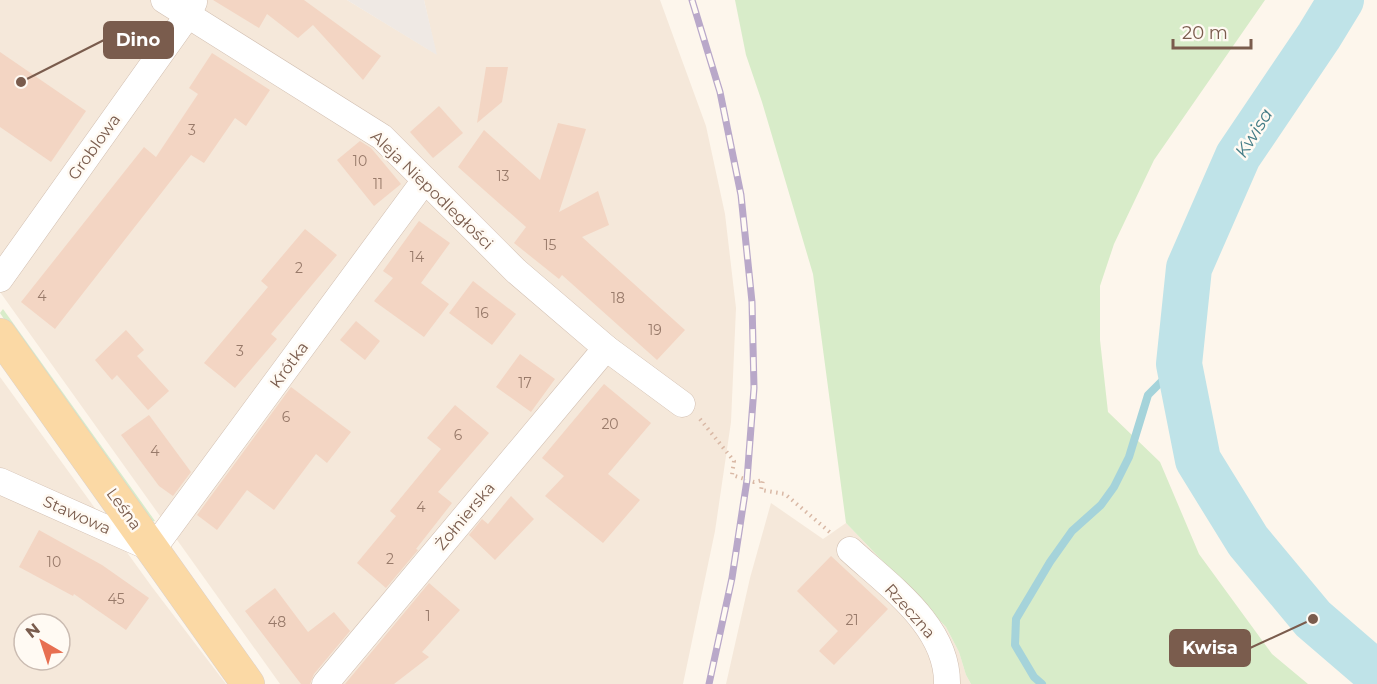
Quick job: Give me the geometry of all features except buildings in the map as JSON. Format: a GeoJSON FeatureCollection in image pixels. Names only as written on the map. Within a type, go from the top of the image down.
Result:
{"type":"FeatureCollection","features":[{"type":"Feature","properties":{"kind":"main road","name":"Leśna"},"geometry":{"type":"LineString","coordinates":[[0,335],[248,684]]}},
{"type":"Feature","properties":{"kind":"street","name":"Aleja Niepodległości"},"geometry":{"type":"LineString","coordinates":[[164,0],[191,8],[382,137],[516,271],[606,348],[682,404]]}},
{"type":"Feature","properties":{"kind":"street","name":"Groblowa"},"geometry":{"type":"LineString","coordinates":[[0,279],[191,8]]}},
{"type":"Feature","properties":{"kind":"street","name":"Krótka"},"geometry":{"type":"LineString","coordinates":[[153,549],[425,180]]}},
{"type":"Feature","properties":{"kind":"street","name":"Żołnierska"},"geometry":{"type":"LineString","coordinates":[[324,684],[606,348]]}},
{"type":"Feature","properties":{"kind":"street","name":"Stawowa"},"geometry":{"type":"LineString","coordinates":[[0,481],[153,549]]}},
{"type":"Feature","properties":{"kind":"street","name":"Rzeczna"},"geometry":{"type":"LineString","coordinates":[[850,550],[929,628],[938,641],[944,657],[947,684]]}},
{"type":"Feature","properties":{"kind":"path"},"geometry":{"type":"LineString","coordinates":[[682,404],[707,426],[718,443],[735,461],[732,475],[754,482],[763,480],[761,490],[785,495],[850,550]]}},
{"type":"Feature","properties":{"kind":"shaded area"},"geometry":{"type":"Polygon","coordinates":[[[0,0],[347,0],[436,54],[424,0],[660,0],[706,126],[725,214],[736,308],[731,422],[715,531],[683,684],[280,684],[0,292],[0,0]]]}},
{"type":"Feature","properties":{"kind":"shaded area"},"geometry":{"type":"Polygon","coordinates":[[[347,0],[424,0],[437,55],[347,0]]]}},
{"type":"Feature","properties":{"kind":"shaded area"},"geometry":{"type":"Polygon","coordinates":[[[0,377],[152,587],[226,684],[0,684],[0,377]]]}},
{"type":"Feature","properties":{"kind":"shaded area"},"geometry":{"type":"Polygon","coordinates":[[[771,503],[823,539],[846,523],[946,627],[959,652],[971,684],[726,684],[750,578],[771,503]]]}},
{"type":"Feature","properties":{"kind":"green space"},"geometry":{"type":"Polygon","coordinates":[[[735,0],[1265,0],[1154,160],[1114,244],[1100,286],[1100,340],[1108,412],[1160,462],[1199,554],[1272,654],[1308,684],[971,684],[959,652],[946,627],[846,523],[813,274],[746,55],[735,0]]]}},
{"type":"Feature","properties":{"kind":"green space"},"geometry":{"type":"Polygon","coordinates":[[[3,309],[155,521],[151,522],[14,334],[0,313],[3,309]]]}},
{"type":"Feature","properties":{"kind":"waterway","name":"Kwisa"},"geometry":{"type":"LineString","coordinates":[[1341,0],[1238,156],[1189,268],[1179,364],[1198,460],[1248,541],[1313,619],[1377,674]]}},
{"type":"Feature","properties":{"kind":"waterway"},"geometry":{"type":"LineString","coordinates":[[1042,684],[1034,677],[1015,645],[1016,619],[1050,562],[1072,531],[1101,505],[1114,487],[1129,457],[1148,395],[1179,364]]}},
{"type":"Feature","properties":{"kind":"railway"},"geometry":{"type":"LineString","coordinates":[[692,0],[720,92],[741,195],[752,302],[754,388],[747,480],[732,578],[709,684]]}},
{"type":"Feature","properties":{"kind":"place","name":"Dino"},"geometry":{"type":"Point","coordinates":[21,82]}},
{"type":"Feature","properties":{"kind":"place","name":"Kwisa"},"geometry":{"type":"Point","coordinates":[1313,619]}}]}
